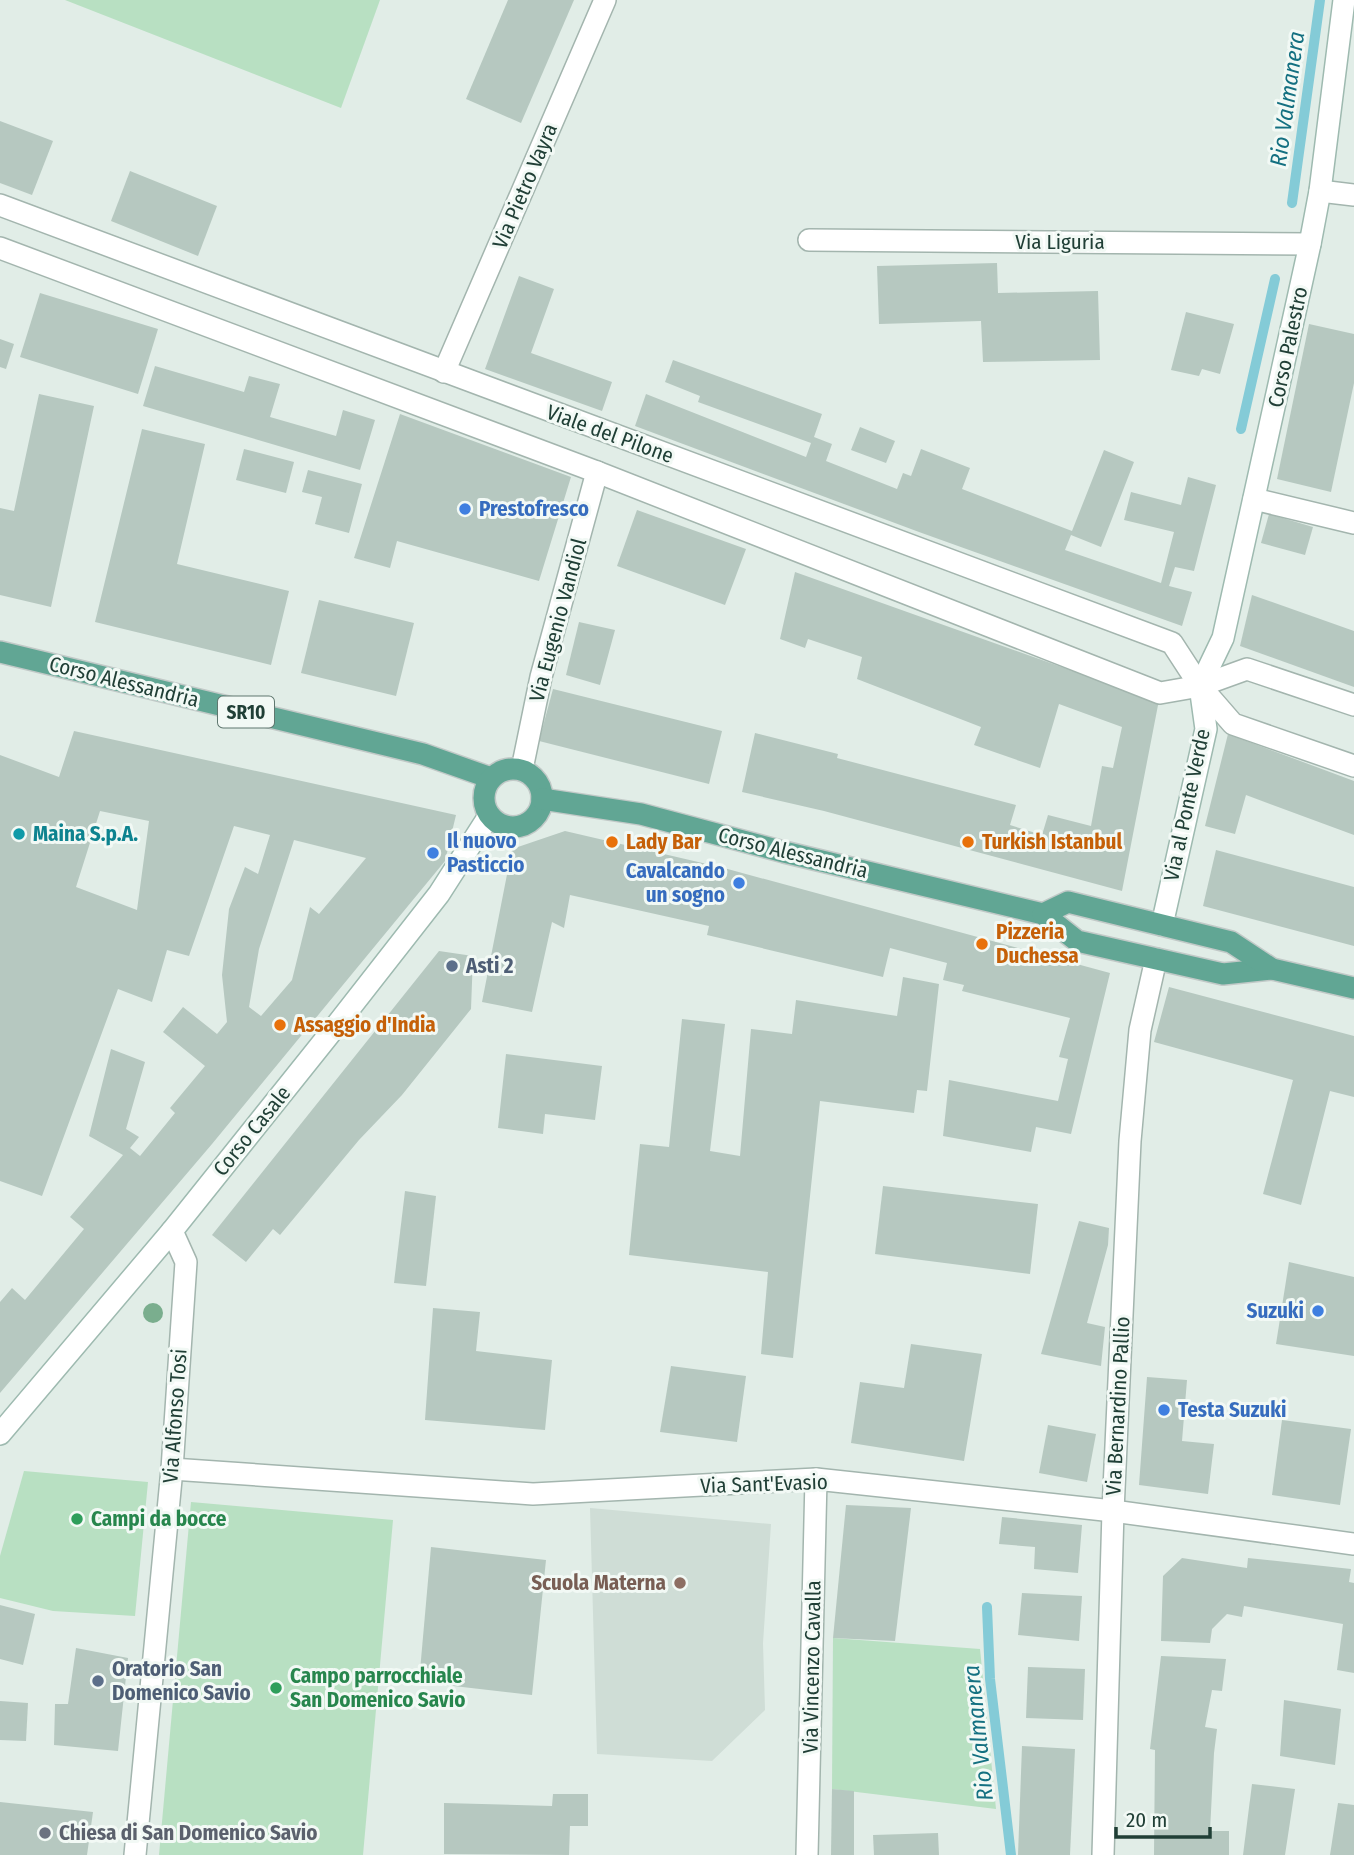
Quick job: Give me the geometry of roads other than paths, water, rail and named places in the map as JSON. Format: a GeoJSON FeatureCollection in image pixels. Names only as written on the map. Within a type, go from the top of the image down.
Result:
{"type":"FeatureCollection","features":[{"type":"Feature","properties":{"kind":"main road","name":"Corso Alessandria"},"geometry":{"type":"LineString","coordinates":[[0,652],[423,754],[491,778]]}},
{"type":"Feature","properties":{"kind":"main road"},"geometry":{"type":"LineString","coordinates":[[505,769],[522,769],[537,781],[542,799],[540,809],[535,818],[526,824],[506,827],[489,816],[483,800],[486,784],[505,769]]}},
{"type":"Feature","properties":{"kind":"main road","name":"Corso Alessandria"},"geometry":{"type":"LineString","coordinates":[[542,799],[640,814],[784,852],[1043,914],[1077,941],[1223,974],[1272,969],[1354,988]]}},
{"type":"Feature","properties":{"kind":"main road","name":"Corso Alessandria"},"geometry":{"type":"LineString","coordinates":[[1043,914],[1068,902],[1231,942],[1272,969]]}},
{"type":"Feature","properties":{"kind":"street","name":"Via Pietro Vayra"},"geometry":{"type":"LineString","coordinates":[[444,372],[605,0]]}},
{"type":"Feature","properties":{"kind":"street","name":"Corso Palestro"},"geometry":{"type":"LineString","coordinates":[[1200,686],[1223,638],[1310,244],[1320,191],[1344,0]]}},
{"type":"Feature","properties":{"kind":"street"},"geometry":{"type":"LineString","coordinates":[[1320,191],[1354,195]]}},
{"type":"Feature","properties":{"kind":"street","name":"Viale del Pilone"},"geometry":{"type":"LineString","coordinates":[[0,205],[1172,643],[1200,686],[1234,724],[1354,766]]}},
{"type":"Feature","properties":{"kind":"street","name":"Via Liguria"},"geometry":{"type":"LineString","coordinates":[[809,240],[1310,244]]}},
{"type":"Feature","properties":{"kind":"street","name":"Viale del Pilone"},"geometry":{"type":"LineString","coordinates":[[0,248],[597,472],[1160,693],[1200,686],[1247,669],[1354,705]]}},
{"type":"Feature","properties":{"kind":"street","name":"Via Eugenio Vandiol"},"geometry":{"type":"LineString","coordinates":[[522,769],[541,677],[597,472]]}},
{"type":"Feature","properties":{"kind":"street"},"geometry":{"type":"LineString","coordinates":[[1254,499],[1354,523]]}},
{"type":"Feature","properties":{"kind":"street","name":"Via al Ponte Verde"},"geometry":{"type":"LineString","coordinates":[[1162,925],[1206,729],[1200,686]]}},
{"type":"Feature","properties":{"kind":"street","name":"Corso Casale"},"geometry":{"type":"LineString","coordinates":[[0,1434],[172,1231],[439,894],[489,816]]}},
{"type":"Feature","properties":{"kind":"street","name":"Via Bernardino Pallio"},"geometry":{"type":"LineString","coordinates":[[1103,1855],[1113,1511],[1130,1141],[1140,1030],[1156,959]]}},
{"type":"Feature","properties":{"kind":"street","name":"Via Alfonso Tosi"},"geometry":{"type":"LineString","coordinates":[[135,1855],[172,1469],[186,1262],[172,1231]]}},
{"type":"Feature","properties":{"kind":"street","name":"Via Sant'Evasio"},"geometry":{"type":"LineString","coordinates":[[172,1469],[533,1494],[816,1479],[1113,1511],[1354,1544]]}},
{"type":"Feature","properties":{"kind":"street","name":"Via Vincenzo Cavalla"},"geometry":{"type":"LineString","coordinates":[[807,1855],[816,1479]]}},
{"type":"Feature","properties":{"kind":"waterway","name":"Rio Valmanera"},"geometry":{"type":"LineString","coordinates":[[1292,203],[1320,0]]}},
{"type":"Feature","properties":{"kind":"waterway","name":"Rio Valmanera"},"geometry":{"type":"LineString","coordinates":[[1241,429],[1275,279]]}},
{"type":"Feature","properties":{"kind":"waterway","name":"Rio Valmanera"},"geometry":{"type":"LineString","coordinates":[[987,1607],[990,1679],[1011,1855]]}},
{"type":"Feature","properties":{"kind":"place","name":"Prestofresco"},"geometry":{"type":"Point","coordinates":[465,509]}},
{"type":"Feature","properties":{"kind":"place","name":"Maina S.p.A."},"geometry":{"type":"Point","coordinates":[19,834]}},
{"type":"Feature","properties":{"kind":"place","name":"Lady Bar"},"geometry":{"type":"Point","coordinates":[612,842]}},
{"type":"Feature","properties":{"kind":"place","name":"Turkish Istanbul"},"geometry":{"type":"Point","coordinates":[968,842]}},
{"type":"Feature","properties":{"kind":"place","name":"Il nuovo Pasticcio"},"geometry":{"type":"Point","coordinates":[433,853]}},
{"type":"Feature","properties":{"kind":"place","name":"Cavalcando un sogno"},"geometry":{"type":"Point","coordinates":[739,883]}},
{"type":"Feature","properties":{"kind":"place","name":"Pizzeria Duchessa"},"geometry":{"type":"Point","coordinates":[982,944]}},
{"type":"Feature","properties":{"kind":"place","name":"Asti 2"},"geometry":{"type":"Point","coordinates":[452,966]}},
{"type":"Feature","properties":{"kind":"place","name":"Assaggio d'India"},"geometry":{"type":"Point","coordinates":[280,1025]}},
{"type":"Feature","properties":{"kind":"place","name":"Suzuki"},"geometry":{"type":"Point","coordinates":[1318,1311]}},
{"type":"Feature","properties":{"kind":"place","name":"Testa Suzuki"},"geometry":{"type":"Point","coordinates":[1164,1410]}},
{"type":"Feature","properties":{"kind":"place","name":"Campi da bocce"},"geometry":{"type":"Point","coordinates":[77,1519]}},
{"type":"Feature","properties":{"kind":"place","name":"Scuola Materna"},"geometry":{"type":"Point","coordinates":[680,1583]}},
{"type":"Feature","properties":{"kind":"place","name":"Oratorio San Domenico Savio"},"geometry":{"type":"Point","coordinates":[98,1681]}},
{"type":"Feature","properties":{"kind":"place","name":"Campo parrocchiale San Domenico Savio"},"geometry":{"type":"Point","coordinates":[276,1688]}},
{"type":"Feature","properties":{"kind":"place","name":"Chiesa di San Domenico Savio"},"geometry":{"type":"Point","coordinates":[45,1833]}}]}
